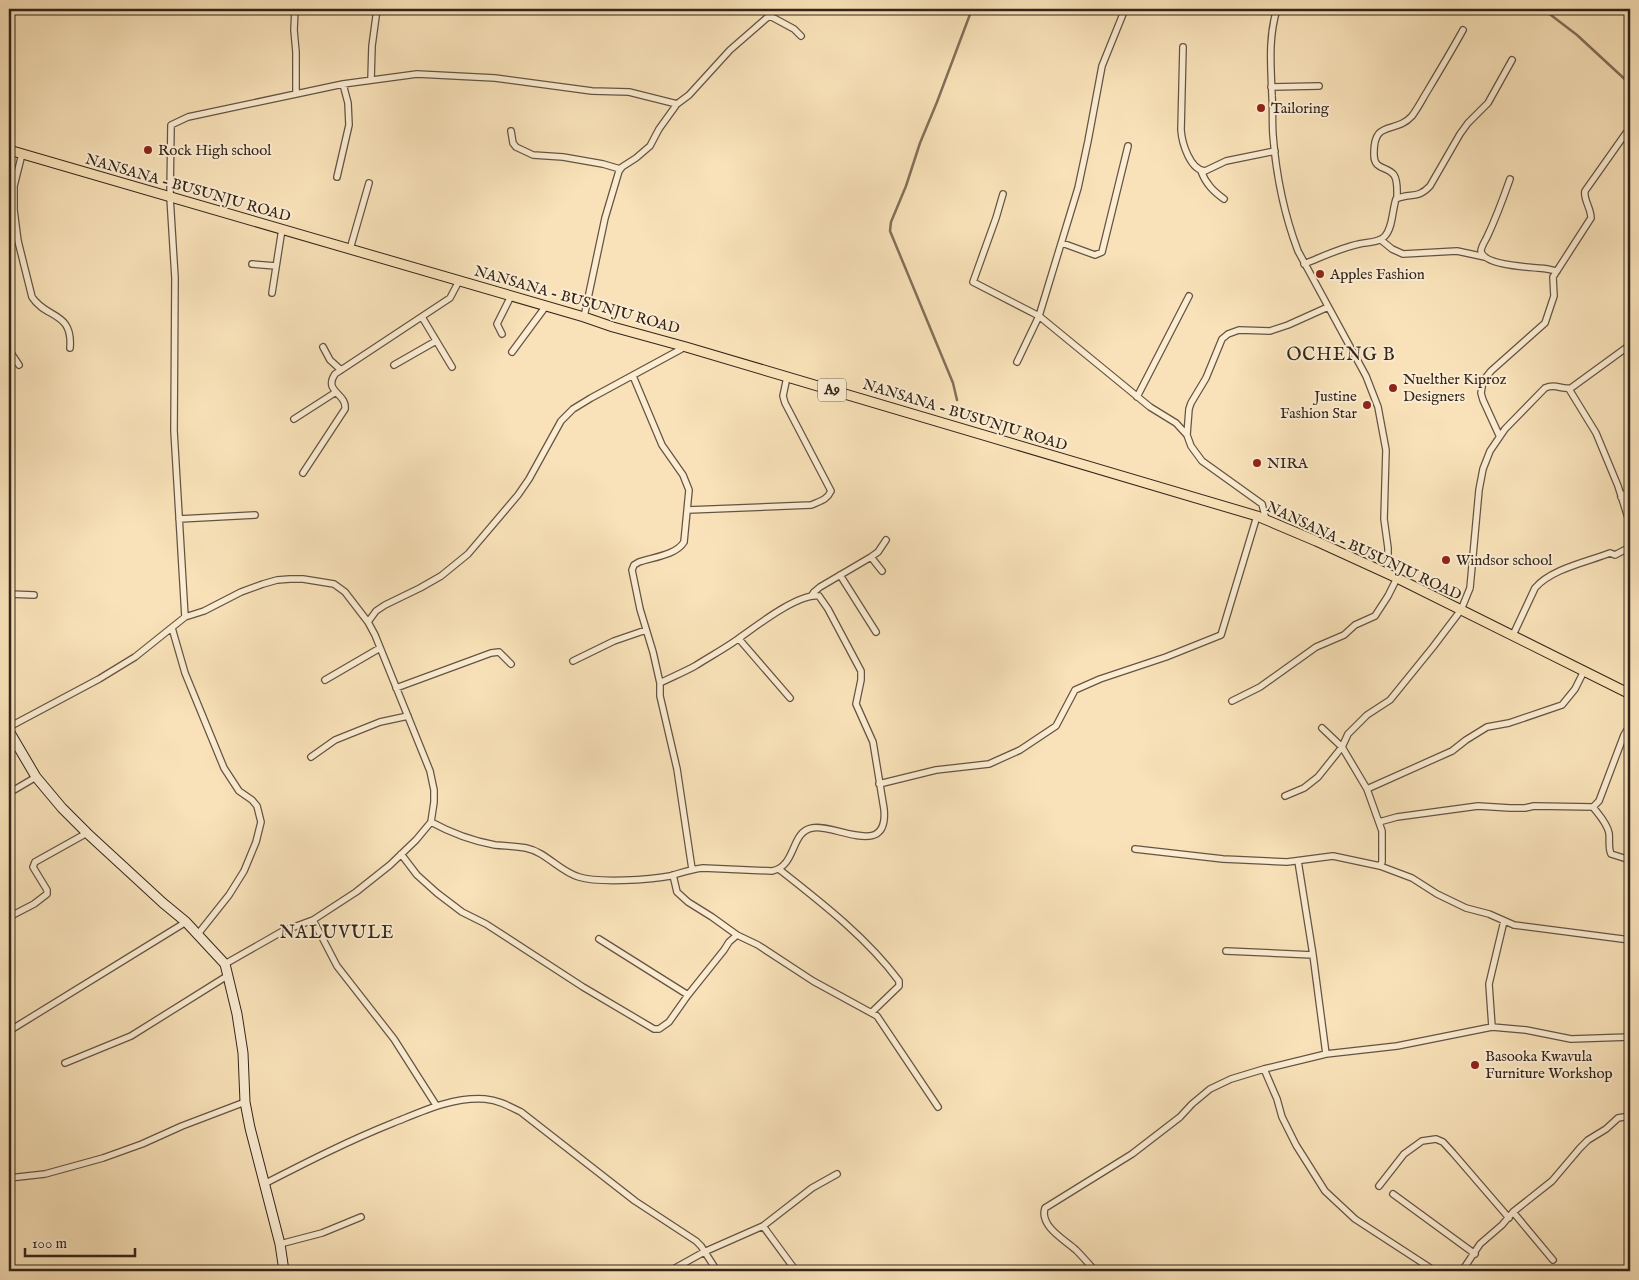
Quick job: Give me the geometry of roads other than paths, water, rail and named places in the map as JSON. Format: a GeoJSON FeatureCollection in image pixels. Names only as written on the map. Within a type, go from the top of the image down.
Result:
{"type":"FeatureCollection","features":[{"type":"Feature","properties":{"kind":"main road","name":"NANSANA - BUSUNJU ROAD"},"geometry":{"type":"LineString","coordinates":[[9,150],[459,280],[1257,516],[1397,578],[1630,694]]}},
{"type":"Feature","properties":{"kind":"street"},"geometry":{"type":"LineString","coordinates":[[295,9],[296,94]]}},
{"type":"Feature","properties":{"kind":"street"},"geometry":{"type":"LineString","coordinates":[[371,80],[372,46],[377,9]]}},
{"type":"Feature","properties":{"kind":"street"},"geometry":{"type":"LineString","coordinates":[[584,317],[605,218],[612,190],[620,169],[650,146],[659,129],[678,104],[689,95],[730,50],[777,9]]}},
{"type":"Feature","properties":{"kind":"street"},"geometry":{"type":"LineString","coordinates":[[1017,362],[1039,316],[1062,243],[1084,160],[1102,66],[1125,9]]}},
{"type":"Feature","properties":{"kind":"street"},"geometry":{"type":"LineString","coordinates":[[1277,9],[1272,25],[1270,46],[1277,170],[1293,237],[1304,264],[1366,376],[1378,407],[1386,450],[1384,519],[1388,548],[1388,574]]}},
{"type":"Feature","properties":{"kind":"street"},"geometry":{"type":"LineString","coordinates":[[770,16],[794,29],[801,36]]}},
{"type":"Feature","properties":{"kind":"street"},"geometry":{"type":"LineString","coordinates":[[1304,264],[1335,251],[1381,240],[1389,230],[1397,198],[1395,178],[1391,173],[1379,167],[1374,161],[1377,135],[1380,131],[1399,125],[1413,115],[1463,30]]}},
{"type":"Feature","properties":{"kind":"street"},"geometry":{"type":"LineString","coordinates":[[1182,47],[1180,118],[1182,141],[1194,164],[1201,171],[1204,180],[1224,199]]}},
{"type":"Feature","properties":{"kind":"street"},"geometry":{"type":"LineString","coordinates":[[1397,198],[1424,193],[1430,186],[1460,134],[1488,103],[1512,60]]}},
{"type":"Feature","properties":{"kind":"street"},"geometry":{"type":"LineString","coordinates":[[185,617],[174,431],[175,278],[170,197],[171,125],[188,117],[343,84],[417,74],[495,78],[592,91],[629,92],[678,104]]}},
{"type":"Feature","properties":{"kind":"street"},"geometry":{"type":"LineString","coordinates":[[337,177],[349,125],[348,103],[343,84]]}},
{"type":"Feature","properties":{"kind":"street"},"geometry":{"type":"LineString","coordinates":[[1272,87],[1319,86]]}},
{"type":"Feature","properties":{"kind":"street"},"geometry":{"type":"LineString","coordinates":[[511,131],[513,143],[516,147],[532,155],[563,157],[620,169]]}},
{"type":"Feature","properties":{"kind":"street"},"geometry":{"type":"LineString","coordinates":[[1499,435],[1483,400],[1483,381],[1490,371],[1545,323],[1554,296],[1553,280],[1591,218],[1591,211],[1584,196],[1585,190],[1626,133]]}},
{"type":"Feature","properties":{"kind":"street"},"geometry":{"type":"LineString","coordinates":[[1062,243],[1095,255],[1102,252],[1128,146]]}},
{"type":"Feature","properties":{"kind":"street"},"geometry":{"type":"LineString","coordinates":[[1201,171],[1226,161],[1275,151]]}},
{"type":"Feature","properties":{"kind":"street"},"geometry":{"type":"LineString","coordinates":[[22,154],[14,186],[14,210],[18,241],[32,297],[36,303],[63,321],[70,335],[70,348]]}},
{"type":"Feature","properties":{"kind":"street"},"geometry":{"type":"LineString","coordinates":[[1485,257],[1481,251],[1482,246],[1500,209],[1510,180]]}},
{"type":"Feature","properties":{"kind":"street"},"geometry":{"type":"LineString","coordinates":[[350,249],[369,184]]}},
{"type":"Feature","properties":{"kind":"street"},"geometry":{"type":"LineString","coordinates":[[1003,194],[973,282],[1039,316],[1137,397],[1176,423],[1187,435],[1191,446],[1202,460],[1262,504],[1266,520]]}},
{"type":"Feature","properties":{"kind":"street"},"geometry":{"type":"LineString","coordinates":[[272,293],[282,229]]}},
{"type":"Feature","properties":{"kind":"street"},"geometry":{"type":"LineString","coordinates":[[1381,240],[1392,249],[1403,254],[1446,250],[1457,251],[1485,257],[1492,261],[1557,271]]}},
{"type":"Feature","properties":{"kind":"street"},"geometry":{"type":"LineString","coordinates":[[252,264],[276,266]]}},
{"type":"Feature","properties":{"kind":"street"},"geometry":{"type":"LineString","coordinates":[[303,473],[345,409],[345,402],[333,389],[331,382],[334,374],[450,298],[459,280]]}},
{"type":"Feature","properties":{"kind":"street"},"geometry":{"type":"LineString","coordinates":[[502,334],[498,324],[511,296]]}},
{"type":"Feature","properties":{"kind":"street"},"geometry":{"type":"LineString","coordinates":[[1137,397],[1189,296]]}},
{"type":"Feature","properties":{"kind":"street"},"geometry":{"type":"LineString","coordinates":[[512,352],[546,306]]}},
{"type":"Feature","properties":{"kind":"street"},"geometry":{"type":"LineString","coordinates":[[1187,435],[1191,403],[1206,378],[1222,339],[1228,334],[1239,330],[1270,331],[1328,307]]}},
{"type":"Feature","properties":{"kind":"street"},"geometry":{"type":"LineString","coordinates":[[422,318],[452,367]]}},
{"type":"Feature","properties":{"kind":"street"},"geometry":{"type":"LineString","coordinates":[[394,365],[436,341]]}},
{"type":"Feature","properties":{"kind":"street"},"geometry":{"type":"LineString","coordinates":[[1569,389],[1630,345]]}},
{"type":"Feature","properties":{"kind":"street"},"geometry":{"type":"LineString","coordinates":[[368,622],[376,611],[441,576],[468,554],[518,495],[561,421],[573,410],[591,398],[686,347]]}},
{"type":"Feature","properties":{"kind":"street"},"geometry":{"type":"LineString","coordinates":[[323,348],[330,360],[341,370]]}},
{"type":"Feature","properties":{"kind":"street"},"geometry":{"type":"LineString","coordinates":[[9,350],[19,365]]}},
{"type":"Feature","properties":{"kind":"street"},"geometry":{"type":"LineString","coordinates":[[633,376],[662,445],[683,475],[689,490],[684,542],[680,549],[634,564],[632,570],[660,683],[660,696],[677,769],[692,869]]}},
{"type":"Feature","properties":{"kind":"street"},"geometry":{"type":"LineString","coordinates":[[688,510],[811,505],[829,496],[831,491],[784,403],[783,396],[787,377]]}},
{"type":"Feature","properties":{"kind":"street"},"geometry":{"type":"LineString","coordinates":[[1285,796],[1304,788],[1318,777],[1342,747],[1348,734],[1360,721],[1390,700],[1461,610],[1470,588],[1476,515],[1483,469],[1499,435],[1545,388],[1554,385],[1569,389],[1596,433],[1630,524]]}},
{"type":"Feature","properties":{"kind":"street"},"geometry":{"type":"LineString","coordinates":[[294,419],[336,392]]}},
{"type":"Feature","properties":{"kind":"street"},"geometry":{"type":"LineString","coordinates":[[1621,496],[1630,490]]}},
{"type":"Feature","properties":{"kind":"street"},"geometry":{"type":"LineString","coordinates":[[180,519],[256,515]]}},
{"type":"Feature","properties":{"kind":"street"},"geometry":{"type":"LineString","coordinates":[[879,784],[936,770],[989,764],[1020,750],[1056,726],[1075,690],[1221,635],[1257,516]]}},
{"type":"Feature","properties":{"kind":"street"},"geometry":{"type":"LineString","coordinates":[[812,596],[820,587],[871,558],[886,540]]}},
{"type":"Feature","properties":{"kind":"street"},"geometry":{"type":"LineString","coordinates":[[1513,635],[1535,588],[1540,582],[1567,567],[1610,554],[1615,555],[1630,547]]}},
{"type":"Feature","properties":{"kind":"street"},"geometry":{"type":"LineString","coordinates":[[871,558],[882,571]]}},
{"type":"Feature","properties":{"kind":"street"},"geometry":{"type":"LineString","coordinates":[[840,575],[876,632]]}},
{"type":"Feature","properties":{"kind":"street"},"geometry":{"type":"LineString","coordinates":[[1232,700],[1260,687],[1316,648],[1344,635],[1355,626],[1375,616],[1397,578]]}},
{"type":"Feature","properties":{"kind":"street"},"geometry":{"type":"LineString","coordinates":[[9,727],[127,662],[185,617],[204,611],[241,592],[277,580],[297,579],[334,584],[345,592],[368,622],[375,635],[419,743],[432,780],[434,802],[431,822],[401,854],[372,880],[334,907],[313,920],[283,931],[225,964]]}},
{"type":"Feature","properties":{"kind":"street"},"geometry":{"type":"LineString","coordinates":[[9,594],[34,595]]}},
{"type":"Feature","properties":{"kind":"street"},"geometry":{"type":"LineString","coordinates":[[431,822],[445,830],[480,841],[526,848],[538,852],[571,874],[587,879],[600,880],[652,878],[673,875],[692,869],[780,870],[790,858],[801,834],[811,828],[824,828],[856,837],[877,833],[885,817],[873,742],[856,704],[861,671],[819,596],[812,596],[795,602],[751,628],[739,638],[693,667],[660,683]]}},
{"type":"Feature","properties":{"kind":"street"},"geometry":{"type":"LineString","coordinates":[[172,628],[185,673],[224,768],[239,792],[252,800],[257,806],[261,822],[254,848],[244,871],[229,895],[198,934]]}},
{"type":"Feature","properties":{"kind":"street"},"geometry":{"type":"LineString","coordinates":[[573,661],[614,641],[646,630]]}},
{"type":"Feature","properties":{"kind":"street"},"geometry":{"type":"LineString","coordinates":[[739,638],[790,698]]}},
{"type":"Feature","properties":{"kind":"street"},"geometry":{"type":"LineString","coordinates":[[325,680],[380,648]]}},
{"type":"Feature","properties":{"kind":"street"},"geometry":{"type":"LineString","coordinates":[[396,688],[491,653],[499,652],[511,664]]}},
{"type":"Feature","properties":{"kind":"street"},"geometry":{"type":"LineString","coordinates":[[1367,789],[1452,752],[1487,726],[1510,723],[1562,705],[1575,689],[1584,671]]}},
{"type":"Feature","properties":{"kind":"street"},"geometry":{"type":"LineString","coordinates":[[311,757],[335,740],[380,722],[408,716]]}},
{"type":"Feature","properties":{"kind":"street"},"geometry":{"type":"LineString","coordinates":[[1379,822],[1397,817],[1478,806],[1510,808],[1534,806],[1593,807],[1599,801],[1630,724]]}},
{"type":"Feature","properties":{"kind":"street"},"geometry":{"type":"LineString","coordinates":[[1322,728],[1342,747],[1367,789],[1383,836],[1382,862],[1380,866]]}},
{"type":"Feature","properties":{"kind":"street"},"geometry":{"type":"LineString","coordinates":[[9,731],[36,777],[62,808],[163,903],[186,922],[225,964],[244,1052],[245,1102],[257,1158],[280,1244],[284,1271]]}},
{"type":"Feature","properties":{"kind":"street"},"geometry":{"type":"LineString","coordinates":[[9,793],[36,777]]}},
{"type":"Feature","properties":{"kind":"street"},"geometry":{"type":"LineString","coordinates":[[1593,807],[1607,826],[1611,854],[1630,860]]}},
{"type":"Feature","properties":{"kind":"street"},"geometry":{"type":"LineString","coordinates":[[9,918],[34,904],[47,894],[48,890],[33,867],[35,862],[87,833]]}},
{"type":"Feature","properties":{"kind":"street"},"geometry":{"type":"LineString","coordinates":[[1135,849],[1223,858],[1298,861],[1333,856],[1380,866],[1412,878],[1437,894],[1466,908],[1489,914],[1514,925],[1630,940]]}},
{"type":"Feature","properties":{"kind":"street"},"geometry":{"type":"LineString","coordinates":[[401,854],[417,875],[462,912],[486,924],[654,1029],[659,1029],[669,1022],[737,934]]}},
{"type":"Feature","properties":{"kind":"street"},"geometry":{"type":"LineString","coordinates":[[1298,861],[1326,1054]]}},
{"type":"Feature","properties":{"kind":"street"},"geometry":{"type":"LineString","coordinates":[[780,870],[865,943],[899,981],[899,986],[872,1012]]}},
{"type":"Feature","properties":{"kind":"street"},"geometry":{"type":"LineString","coordinates":[[673,875],[677,892],[688,902],[813,981],[872,1012],[879,1018],[938,1107]]}},
{"type":"Feature","properties":{"kind":"street"},"geometry":{"type":"LineString","coordinates":[[313,920],[337,966],[394,1039],[436,1105]]}},
{"type":"Feature","properties":{"kind":"street"},"geometry":{"type":"LineString","coordinates":[[1492,1027],[1489,984],[1504,921]]}},
{"type":"Feature","properties":{"kind":"street"},"geometry":{"type":"LineString","coordinates":[[9,1031],[186,922]]}},
{"type":"Feature","properties":{"kind":"street"},"geometry":{"type":"LineString","coordinates":[[599,939],[688,995]]}},
{"type":"Feature","properties":{"kind":"street"},"geometry":{"type":"LineString","coordinates":[[1226,951],[1313,955]]}},
{"type":"Feature","properties":{"kind":"street"},"geometry":{"type":"LineString","coordinates":[[65,1063],[131,1036],[227,976]]}},
{"type":"Feature","properties":{"kind":"street"},"geometry":{"type":"LineString","coordinates":[[1095,1271],[1078,1252],[1051,1229],[1044,1218],[1043,1212],[1045,1208],[1132,1154],[1180,1117],[1210,1089],[1231,1079],[1326,1054],[1397,1046],[1492,1027],[1526,1030],[1571,1039],[1630,1037]]}},
{"type":"Feature","properties":{"kind":"street"},"geometry":{"type":"LineString","coordinates":[[1264,1069],[1278,1099],[1282,1117],[1300,1152],[1325,1191],[1355,1219],[1435,1271]]}},
{"type":"Feature","properties":{"kind":"street"},"geometry":{"type":"LineString","coordinates":[[264,1184],[347,1142],[436,1105],[454,1101],[486,1099],[500,1102],[521,1112],[635,1201],[690,1236],[701,1246],[717,1271]]}},
{"type":"Feature","properties":{"kind":"street"},"geometry":{"type":"LineString","coordinates":[[9,1178],[45,1174],[102,1158],[142,1144],[182,1126],[245,1102]]}},
{"type":"Feature","properties":{"kind":"street"},"geometry":{"type":"LineString","coordinates":[[1462,1271],[1480,1244],[1509,1218],[1513,1212],[1552,1181],[1588,1140],[1606,1130],[1618,1118],[1630,1116]]}},
{"type":"Feature","properties":{"kind":"street"},"geometry":{"type":"LineString","coordinates":[[1380,1186],[1404,1154],[1422,1141],[1436,1139],[1443,1142],[1509,1218]]}},
{"type":"Feature","properties":{"kind":"street"},"geometry":{"type":"LineString","coordinates":[[670,1271],[704,1252],[763,1226],[812,1188],[837,1174]]}},
{"type":"Feature","properties":{"kind":"street"},"geometry":{"type":"LineString","coordinates":[[1393,1194],[1475,1254]]}},
{"type":"Feature","properties":{"kind":"street"},"geometry":{"type":"LineString","coordinates":[[1513,1212],[1553,1260]]}},
{"type":"Feature","properties":{"kind":"street"},"geometry":{"type":"LineString","coordinates":[[280,1244],[322,1233],[361,1217]]}},
{"type":"Feature","properties":{"kind":"street"},"geometry":{"type":"LineString","coordinates":[[763,1226],[796,1271]]}},
{"type":"Feature","properties":{"kind":"waterway"},"geometry":{"type":"LineString","coordinates":[[957,400],[953,383],[890,231],[891,222],[906,186],[920,143],[972,9]]}},
{"type":"Feature","properties":{"kind":"waterway"},"geometry":{"type":"LineString","coordinates":[[1543,9],[1577,35],[1630,84]]}},
{"type":"Feature","properties":{"kind":"place","name":"Tailoring"},"geometry":{"type":"Point","coordinates":[1261,108]}},
{"type":"Feature","properties":{"kind":"place","name":"Rock High school"},"geometry":{"type":"Point","coordinates":[148,150]}},
{"type":"Feature","properties":{"kind":"place","name":"Apples Fashion"},"geometry":{"type":"Point","coordinates":[1320,274]}},
{"type":"Feature","properties":{"kind":"place","name":"Nuelther Kiproz Designers"},"geometry":{"type":"Point","coordinates":[1393,388]}},
{"type":"Feature","properties":{"kind":"place","name":"Justine Fashion Star"},"geometry":{"type":"Point","coordinates":[1367,405]}},
{"type":"Feature","properties":{"kind":"place","name":"NIRA"},"geometry":{"type":"Point","coordinates":[1257,463]}},
{"type":"Feature","properties":{"kind":"place","name":"Windsor school"},"geometry":{"type":"Point","coordinates":[1446,560]}},
{"type":"Feature","properties":{"kind":"place","name":"Basooka Kwavula Furniture Workshop"},"geometry":{"type":"Point","coordinates":[1475,1065]}},
{"type":"Feature","properties":{"kind":"district","name":"OCHENG B"},"geometry":{"type":"Point","coordinates":[1341,355]}},
{"type":"Feature","properties":{"kind":"district","name":"NALUVULE"},"geometry":{"type":"Point","coordinates":[337,933]}}]}
